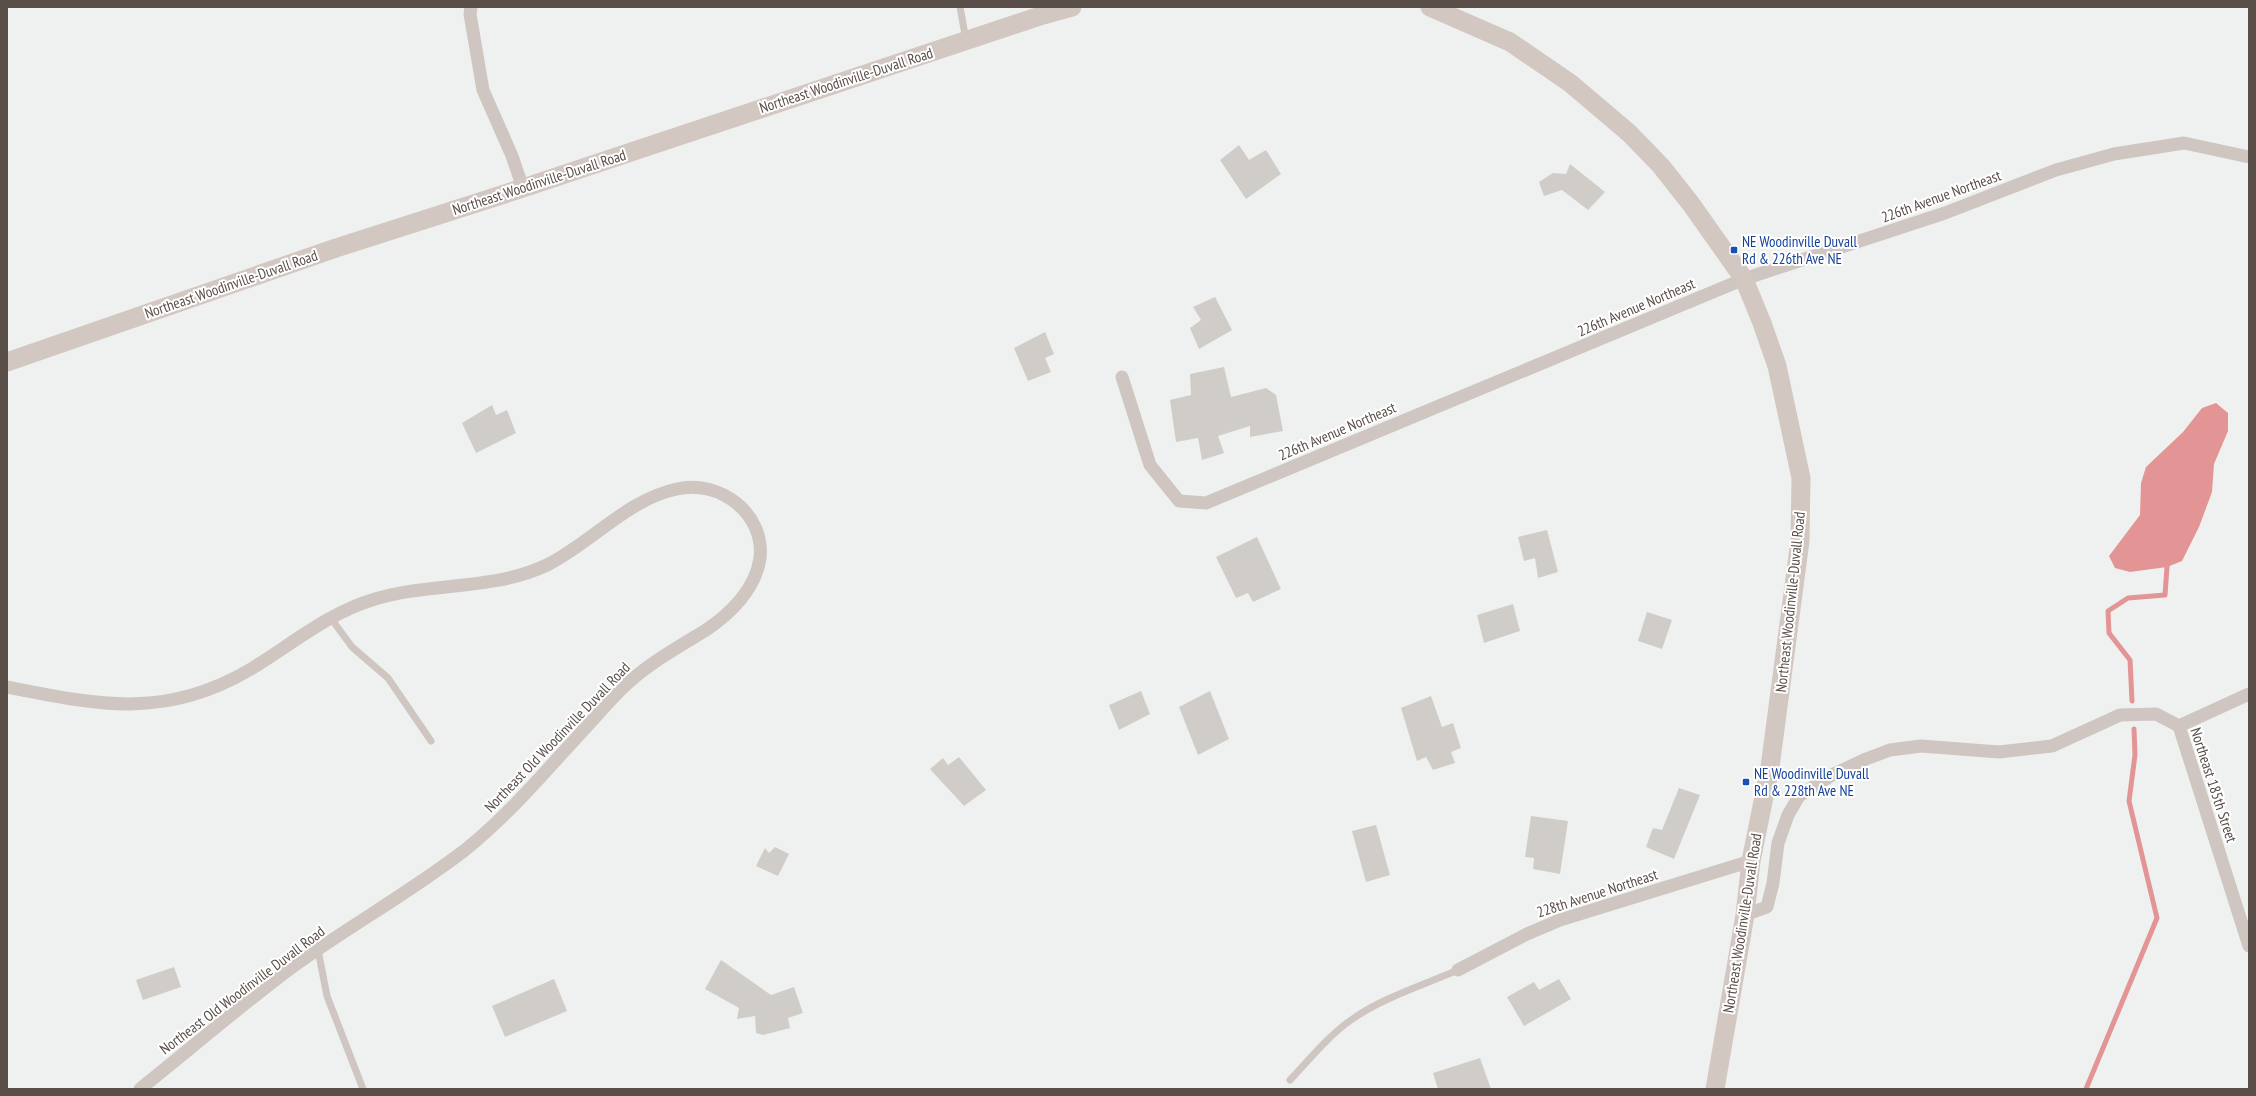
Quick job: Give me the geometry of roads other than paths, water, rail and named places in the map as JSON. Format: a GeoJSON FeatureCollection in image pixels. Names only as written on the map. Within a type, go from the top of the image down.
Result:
{"type":"FeatureCollection","features":[{"type":"Feature","properties":{"kind":"main road","name":"Northeast Woodinville-Duvall Road"},"geometry":{"type":"LineString","coordinates":[[7,362],[336,248],[523,188],[966,40],[1072,7]]}},
{"type":"Feature","properties":{"kind":"main road","name":"Northeast Woodinville-Duvall Road"},"geometry":{"type":"LineString","coordinates":[[1430,7],[1510,42],[1570,83],[1630,133],[1660,166],[1691,204],[1744,279],[1762,323],[1777,366],[1802,478],[1800,541],[1770,767],[1751,861],[1744,915],[1715,1089]]}},
{"type":"Feature","properties":{"kind":"street"},"geometry":{"type":"LineString","coordinates":[[471,7],[470,14],[483,90],[512,156],[523,188]]}},
{"type":"Feature","properties":{"kind":"street","name":"226th Avenue Northeast"},"geometry":{"type":"LineString","coordinates":[[1122,377],[1150,465],[1179,501],[1206,503],[1744,279],[1945,213],[2056,170],[2114,154],[2184,144],[2249,157]]}},
{"type":"Feature","properties":{"kind":"street","name":"Northeast Old Woodinville Duvall Road"},"geometry":{"type":"LineString","coordinates":[[7,687],[108,705],[143,705],[174,701],[203,693],[228,681],[330,617],[378,598],[403,592],[488,584],[524,574],[545,566],[567,554],[633,508],[659,494],[680,488],[696,487],[713,490],[739,504],[753,522],[760,541],[760,557],[757,571],[751,585],[735,607],[710,627],[669,652],[627,683],[530,790],[500,820],[465,850],[290,970],[140,1089]]}},
{"type":"Feature","properties":{"kind":"street"},"geometry":{"type":"LineString","coordinates":[[1744,915],[1767,907],[1773,883],[1778,843],[1788,815],[1799,796],[1832,775],[1866,759],[1890,750],[1921,746],[1999,752],[2052,746],[2120,715],[2156,714],[2179,726],[2249,694]]}},
{"type":"Feature","properties":{"kind":"street","name":"Northeast 185th Street"},"geometry":{"type":"LineString","coordinates":[[2179,726],[2249,946]]}},
{"type":"Feature","properties":{"kind":"street","name":"228th Avenue Northeast"},"geometry":{"type":"LineString","coordinates":[[1458,970],[1527,934],[1560,920],[1751,861]]}},
{"type":"Feature","properties":{"kind":"lane"},"geometry":{"type":"LineString","coordinates":[[960,7],[966,40]]}},
{"type":"Feature","properties":{"kind":"lane"},"geometry":{"type":"LineString","coordinates":[[330,617],[352,647],[388,678],[431,741]]}},
{"type":"Feature","properties":{"kind":"lane"},"geometry":{"type":"LineString","coordinates":[[318,950],[327,996],[363,1089]]}},
{"type":"Feature","properties":{"kind":"lane"},"geometry":{"type":"LineString","coordinates":[[1290,1080],[1328,1040],[1351,1020],[1379,1005],[1458,970]]}},
{"type":"Feature","properties":{"kind":"waterway"},"geometry":{"type":"LineString","coordinates":[[2132,701],[2130,660],[2109,633],[2108,611],[2128,598],[2165,595],[2167,567]]}},
{"type":"Feature","properties":{"kind":"waterway"},"geometry":{"type":"LineString","coordinates":[[2086,1089],[2157,918],[2129,801],[2135,755],[2134,729]]}},
{"type":"Feature","properties":{"kind":"place","name":"NE Woodinville Duvall Rd & 226th Ave NE"},"geometry":{"type":"Point","coordinates":[1734,250]}},
{"type":"Feature","properties":{"kind":"place","name":"NE Woodinville Duvall Rd & 228th Ave NE"},"geometry":{"type":"Point","coordinates":[1746,782]}}]}
